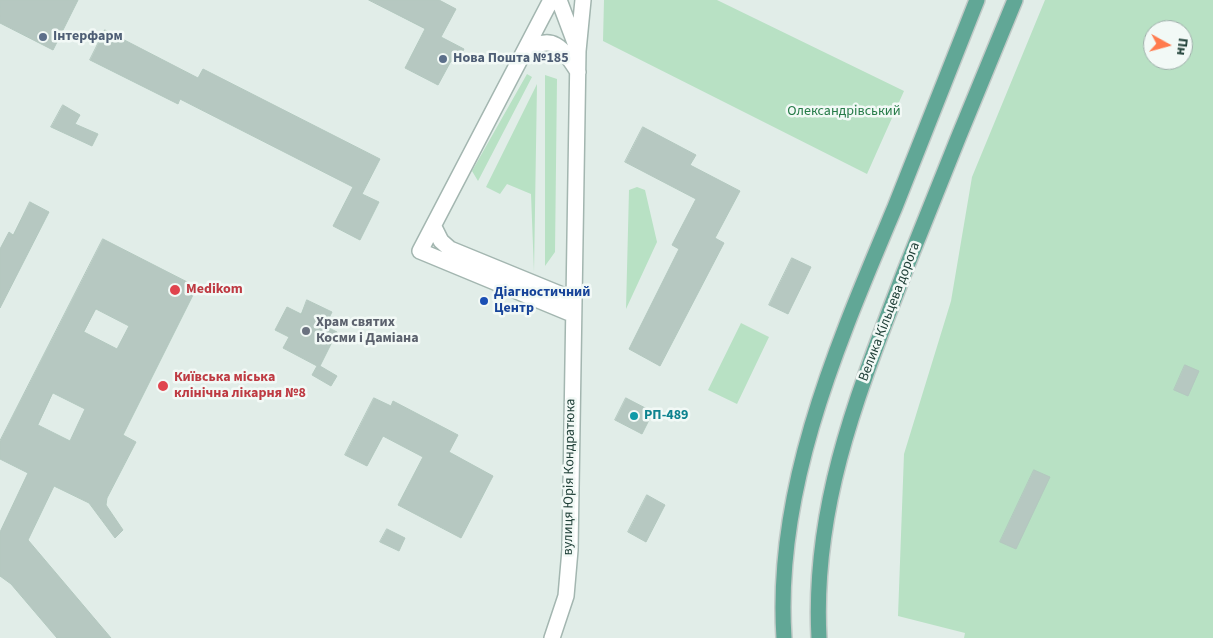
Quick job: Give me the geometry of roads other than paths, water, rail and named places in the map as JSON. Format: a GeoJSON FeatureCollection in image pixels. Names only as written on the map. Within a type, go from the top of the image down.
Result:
{"type":"FeatureCollection","features":[{"type":"Feature","properties":{"kind":"main road"},"geometry":{"type":"LineString","coordinates":[[784,638],[784,573],[790,525],[800,471],[812,423],[865,279],[977,0]]}},
{"type":"Feature","properties":{"kind":"main road","name":"Велика Кільцева дорога"},"geometry":{"type":"LineString","coordinates":[[819,638],[821,558],[829,502],[839,453],[862,382],[955,142],[1015,0]]}},
{"type":"Feature","properties":{"kind":"street"},"geometry":{"type":"LineString","coordinates":[[551,0],[420,251],[572,306]]}},
{"type":"Feature","properties":{"kind":"street","name":"вулиця Юрія Кондратюка"},"geometry":{"type":"LineString","coordinates":[[559,0],[578,52]]}},
{"type":"Feature","properties":{"kind":"street","name":"вулиця Юрія Кондратюка"},"geometry":{"type":"LineString","coordinates":[[552,638],[566,596],[570,550],[572,306],[578,52],[583,0]]}},
{"type":"Feature","properties":{"kind":"street"},"geometry":{"type":"LineString","coordinates":[[524,53],[535,44],[546,42],[556,44],[566,51],[579,73]]}},
{"type":"Feature","properties":{"kind":"street"},"geometry":{"type":"LineString","coordinates":[[434,227],[441,241],[450,249],[572,306]]}},
{"type":"Feature","properties":{"kind":"place","name":"Інтерфарм"},"geometry":{"type":"Point","coordinates":[43,37]}},
{"type":"Feature","properties":{"kind":"place","name":"Нова Пошта №185"},"geometry":{"type":"Point","coordinates":[443,59]}},
{"type":"Feature","properties":{"kind":"place","name":"Medikom"},"geometry":{"type":"Point","coordinates":[175,290]}},
{"type":"Feature","properties":{"kind":"place","name":"Діагностичний Центр"},"geometry":{"type":"Point","coordinates":[484,301]}},
{"type":"Feature","properties":{"kind":"place","name":"Храм святих Косми і Даміана"},"geometry":{"type":"Point","coordinates":[306,331]}},
{"type":"Feature","properties":{"kind":"place","name":"Київська міська клінічна лікарня №8"},"geometry":{"type":"Point","coordinates":[163,386]}},
{"type":"Feature","properties":{"kind":"place","name":"РП-489"},"geometry":{"type":"Point","coordinates":[634,416]}},
{"type":"Feature","properties":{"kind":"park label","name":"Олександрівський"},"geometry":{"type":"Point","coordinates":[844,112]}}]}
